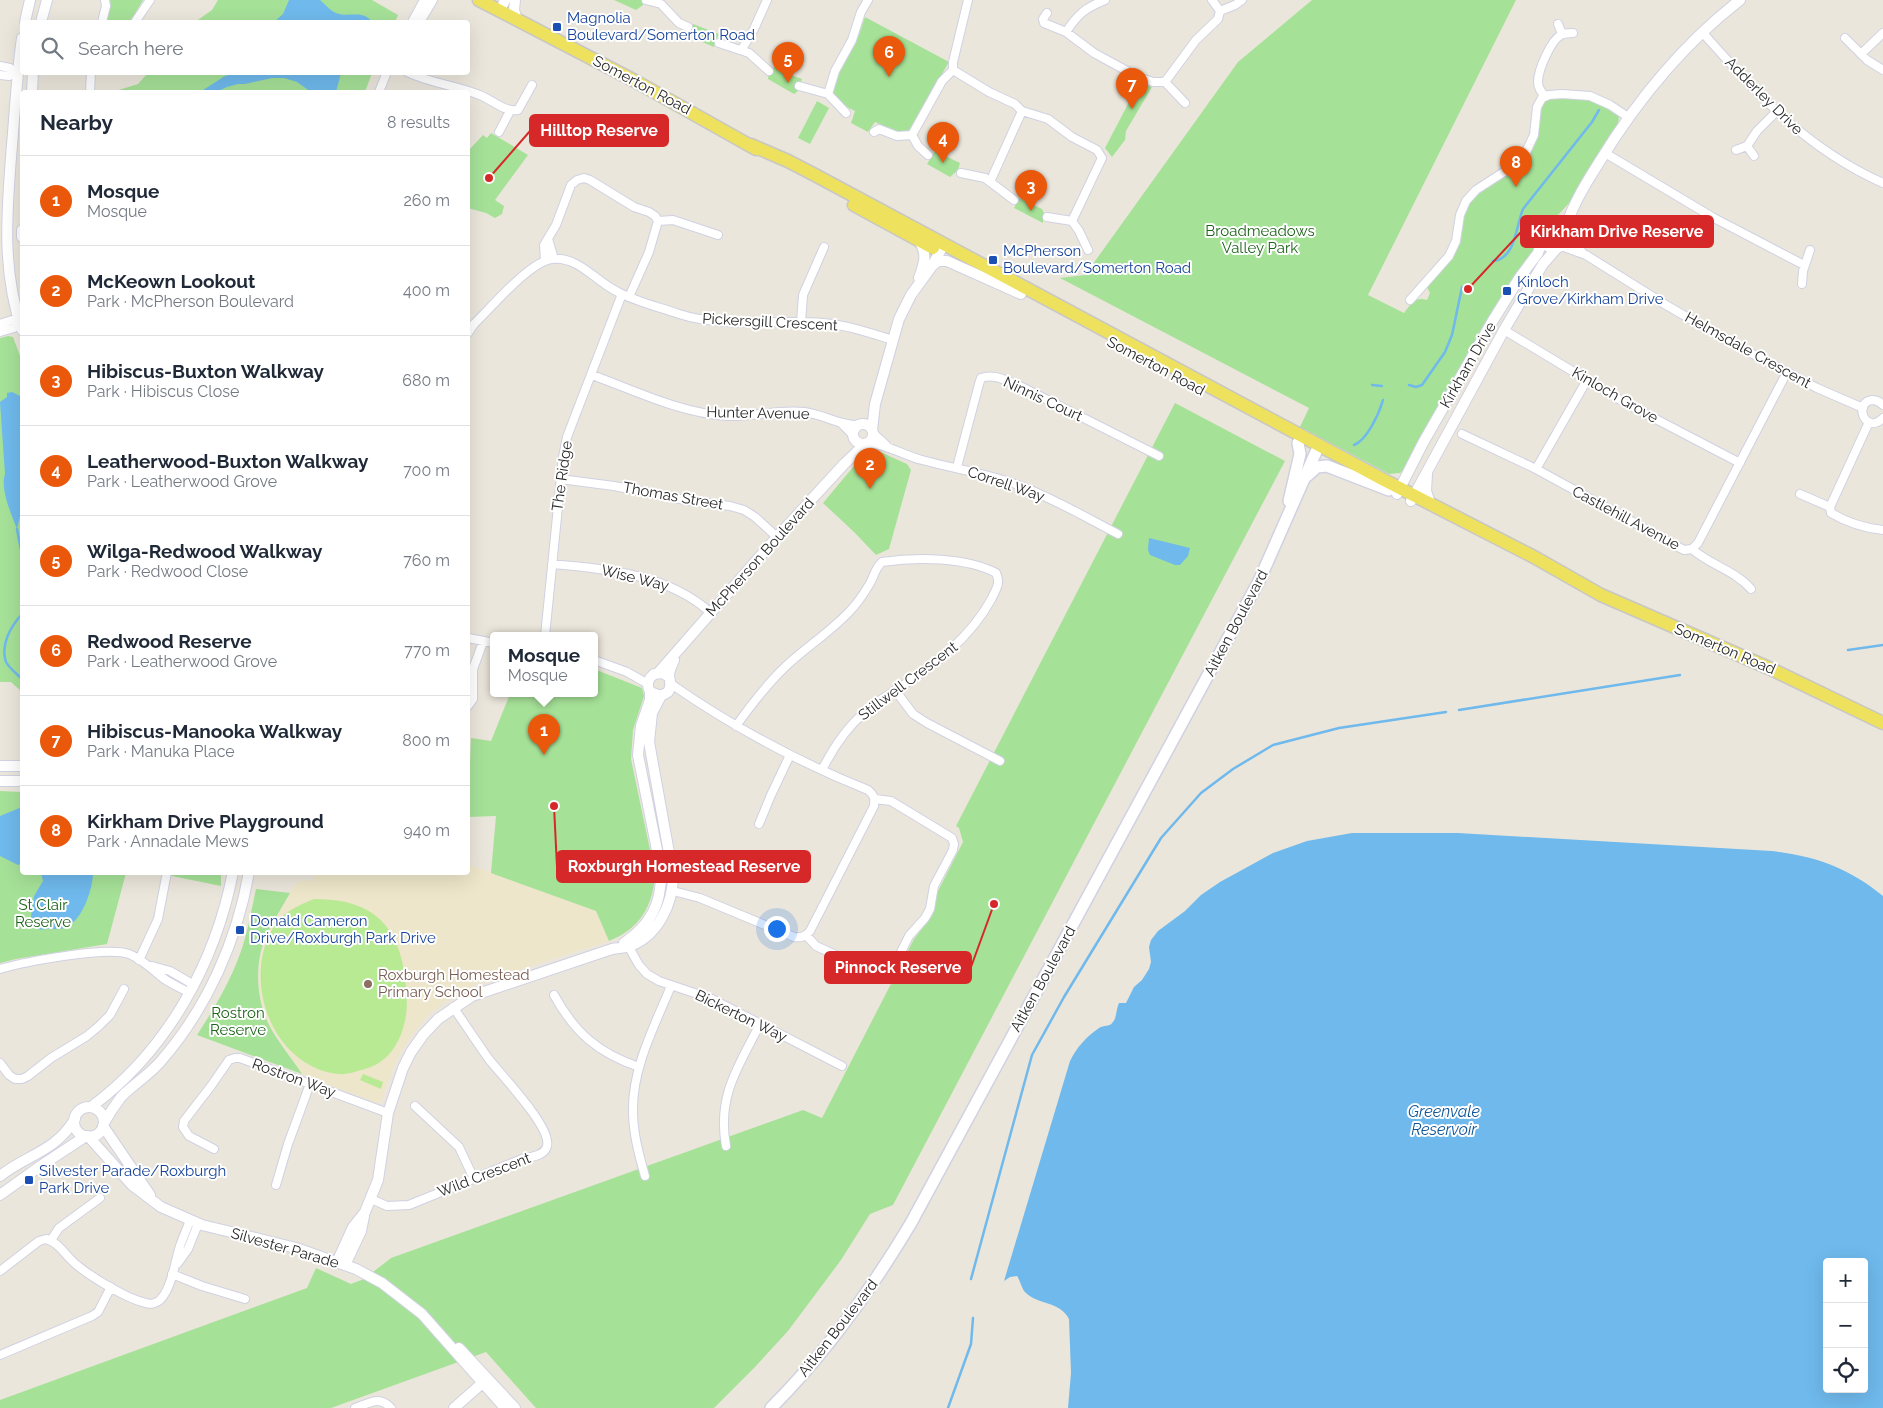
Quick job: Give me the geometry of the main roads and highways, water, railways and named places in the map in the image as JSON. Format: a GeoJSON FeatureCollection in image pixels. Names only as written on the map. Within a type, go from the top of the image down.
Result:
{"type":"FeatureCollection","features":[{"type":"Feature","properties":{"kind":"main road","name":"Somerton Road"},"geometry":{"type":"LineString","coordinates":[[479,0],[502,5],[517,20],[635,81],[751,145],[848,203],[919,241],[942,248],[1186,374],[1318,449],[1531,561],[1626,607],[1769,668],[1883,723]]}},
{"type":"Feature","properties":{"kind":"main road","name":"Somerton Road"},"geometry":{"type":"LineString","coordinates":[[751,145],[795,164],[1021,294],[1298,443],[1332,452],[1396,491]]}},
{"type":"Feature","properties":{"kind":"main road","name":"Aitken Boulevard"},"geometry":{"type":"LineString","coordinates":[[1283,530],[1300,454],[1298,443]]}},
{"type":"Feature","properties":{"kind":"main road","name":"Aitken Boulevard"},"geometry":{"type":"LineString","coordinates":[[771,1408],[810,1366],[860,1303],[911,1223],[1260,581],[1318,449]]}},
{"type":"Feature","properties":{"kind":"main road"},"geometry":{"type":"LineString","coordinates":[[1304,481],[1314,469],[1327,466],[1396,491]]}},
{"type":"Feature","properties":{"kind":"main road","name":"Somerton Road"},"geometry":{"type":"LineString","coordinates":[[1412,498],[1430,503],[1534,557],[1566,577]]}},
{"type":"Feature","properties":{"kind":"water"},"geometry":{"type":"Polygon","coordinates":[[[289,0],[320,0],[336,13],[361,15],[370,20],[276,20],[283,14],[289,0]]]}},
{"type":"Feature","properties":{"kind":"water"},"geometry":{"type":"Polygon","coordinates":[[[340,75],[337,90],[308,90],[297,82],[284,78],[272,78],[238,84],[220,90],[203,90],[225,76],[340,75]]]}},
{"type":"Feature","properties":{"kind":"water"},"geometry":{"type":"Polygon","coordinates":[[[12,392],[20,396],[20,516],[17,529],[4,486],[5,474],[0,402],[7,397],[7,393],[12,392]]]}},
{"type":"Feature","properties":{"kind":"water"},"geometry":{"type":"Polygon","coordinates":[[[1149,538],[1190,548],[1188,556],[1180,565],[1175,565],[1150,555],[1148,550],[1149,538]]]}},
{"type":"Feature","properties":{"kind":"water"},"geometry":{"type":"Polygon","coordinates":[[[20,808],[20,864],[18,865],[0,856],[0,816],[20,808]]]}},
{"type":"Feature","properties":{"kind":"water","name":"Greenvale Reservoir"},"geometry":{"type":"Polygon","coordinates":[[[1352,833],[1458,833],[1772,851],[1803,856],[1831,865],[1857,878],[1883,896],[1883,1408],[1068,1408],[1071,1373],[1069,1319],[1060,1309],[1037,1300],[1026,1293],[1017,1276],[1010,1277],[1004,1281],[1070,1061],[1090,1035],[1103,1026],[1112,1024],[1119,1003],[1126,1003],[1134,987],[1142,980],[1151,962],[1149,947],[1151,940],[1158,931],[1185,911],[1201,895],[1220,882],[1273,853],[1307,841],[1352,833]]]}},
{"type":"Feature","properties":{"kind":"water"},"geometry":{"type":"Polygon","coordinates":[[[42,875],[93,875],[86,903],[78,917],[67,927],[41,929],[30,924],[34,896],[43,881],[42,875]]]}},
{"type":"Feature","properties":{"kind":"waterway"},"geometry":{"type":"LineString","coordinates":[[1493,261],[1501,259],[1511,248],[1523,209],[1592,122],[1599,110]]}},
{"type":"Feature","properties":{"kind":"waterway"},"geometry":{"type":"LineString","coordinates":[[1409,385],[1416,387],[1422,385],[1445,352],[1452,335],[1462,287]]}},
{"type":"Feature","properties":{"kind":"waterway"},"geometry":{"type":"LineString","coordinates":[[1372,385],[1382,386]]}},
{"type":"Feature","properties":{"kind":"waterway"},"geometry":{"type":"LineString","coordinates":[[1354,445],[1368,432],[1383,400]]}},
{"type":"Feature","properties":{"kind":"waterway"},"geometry":{"type":"LineString","coordinates":[[17,529],[20,545]]}},
{"type":"Feature","properties":{"kind":"waterway"},"geometry":{"type":"LineString","coordinates":[[20,616],[8,636],[4,649],[6,662],[20,677]]}},
{"type":"Feature","properties":{"kind":"waterway"},"geometry":{"type":"LineString","coordinates":[[1848,650],[1883,645]]}},
{"type":"Feature","properties":{"kind":"waterway"},"geometry":{"type":"LineString","coordinates":[[1459,710],[1680,675]]}},
{"type":"Feature","properties":{"kind":"waterway"},"geometry":{"type":"LineString","coordinates":[[971,1279],[1032,1055],[1064,997],[1161,838],[1201,793],[1233,769],[1273,745],[1339,728],[1446,712]]}},
{"type":"Feature","properties":{"kind":"waterway"},"geometry":{"type":"LineString","coordinates":[[948,1408],[971,1344],[973,1318]]}},
{"type":"Feature","properties":{"kind":"place","name":"Magnolia Boulevard/Somerton Road"},"geometry":{"type":"Point","coordinates":[557,27]}},
{"type":"Feature","properties":{"kind":"place","name":"Redwood Reserve"},"geometry":{"type":"Point","coordinates":[889,77]}},
{"type":"Feature","properties":{"kind":"place","name":"Wilga-Redwood Walkway"},"geometry":{"type":"Point","coordinates":[788,83]}},
{"type":"Feature","properties":{"kind":"place","name":"Hibiscus-Manooka Walkway"},"geometry":{"type":"Point","coordinates":[1132,109]}},
{"type":"Feature","properties":{"kind":"place","name":"Leatherwood-Buxton Walkway"},"geometry":{"type":"Point","coordinates":[943,163]}},
{"type":"Feature","properties":{"kind":"place","name":"Hilltop Reserve"},"geometry":{"type":"Point","coordinates":[489,178]}},
{"type":"Feature","properties":{"kind":"place","name":"Kirkham Drive Playground"},"geometry":{"type":"Point","coordinates":[1516,187]}},
{"type":"Feature","properties":{"kind":"place","name":"Hibiscus-Buxton Walkway"},"geometry":{"type":"Point","coordinates":[1031,211]}},
{"type":"Feature","properties":{"kind":"place","name":"McPherson Boulevard/Somerton Road"},"geometry":{"type":"Point","coordinates":[993,260]}},
{"type":"Feature","properties":{"kind":"place","name":"Kirkham Drive Reserve"},"geometry":{"type":"Point","coordinates":[1468,289]}},
{"type":"Feature","properties":{"kind":"place","name":"Kinloch Grove/Kirkham Drive"},"geometry":{"type":"Point","coordinates":[1507,291]}},
{"type":"Feature","properties":{"kind":"place","name":"McKeown Lookout"},"geometry":{"type":"Point","coordinates":[870,489]}},
{"type":"Feature","properties":{"kind":"place","name":"Mosque"},"geometry":{"type":"Point","coordinates":[544,755]}},
{"type":"Feature","properties":{"kind":"place","name":"Roxburgh Homestead Reserve"},"geometry":{"type":"Point","coordinates":[554,806]}},
{"type":"Feature","properties":{"kind":"place","name":"Pinnock Reserve"},"geometry":{"type":"Point","coordinates":[994,904]}},
{"type":"Feature","properties":{"kind":"place","name":"Donald Cameron Drive/Roxburgh Park Drive"},"geometry":{"type":"Point","coordinates":[240,930]}},
{"type":"Feature","properties":{"kind":"place","name":"Roxburgh Homestead Primary School"},"geometry":{"type":"Point","coordinates":[368,984]}},
{"type":"Feature","properties":{"kind":"place","name":"Silvester Parade/Roxburgh Park Drive"},"geometry":{"type":"Point","coordinates":[29,1180]}},
{"type":"Feature","properties":{"kind":"park label","name":"Broadmeadows Valley Park"},"geometry":{"type":"Point","coordinates":[1260,240]}},
{"type":"Feature","properties":{"kind":"park label","name":"St Clair Reserve"},"geometry":{"type":"Point","coordinates":[43,914]}},
{"type":"Feature","properties":{"kind":"park label","name":"Rostron Reserve"},"geometry":{"type":"Point","coordinates":[238,1022]}}]}
